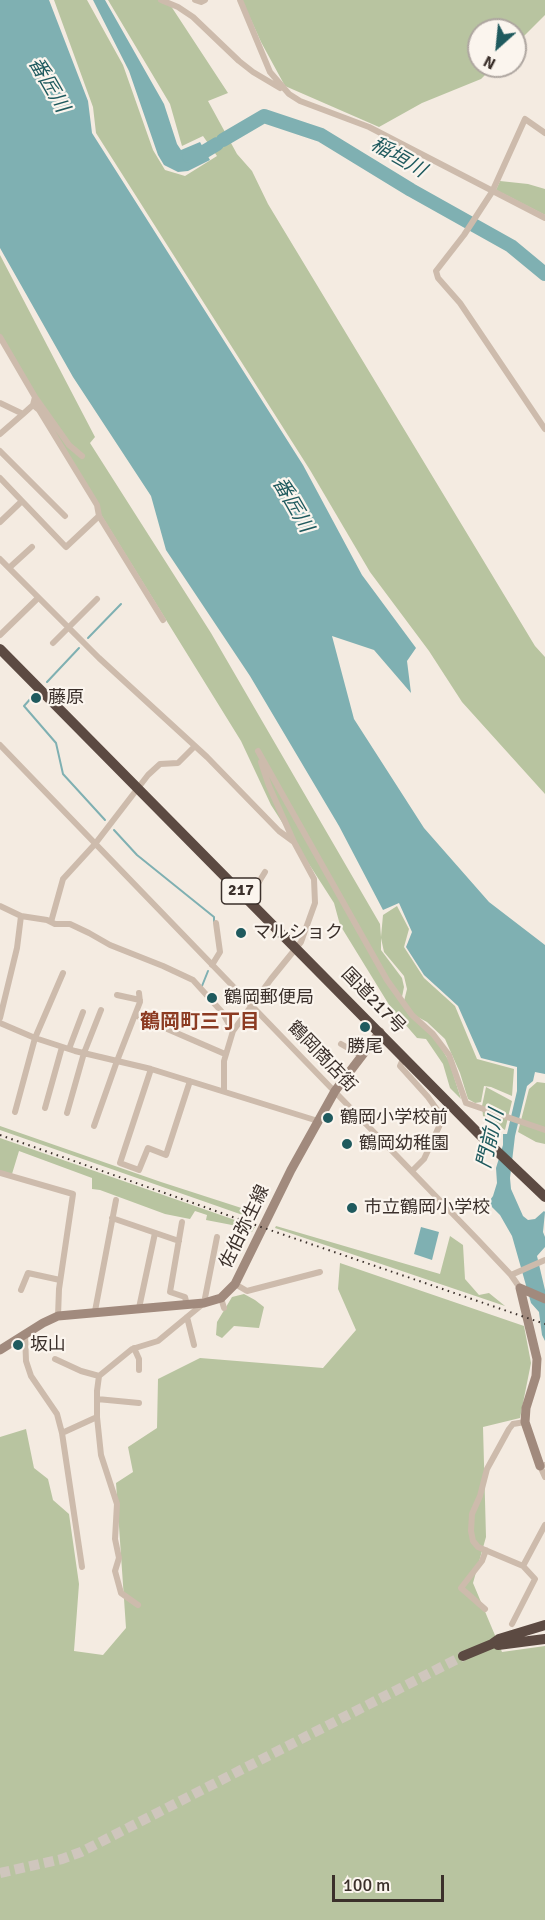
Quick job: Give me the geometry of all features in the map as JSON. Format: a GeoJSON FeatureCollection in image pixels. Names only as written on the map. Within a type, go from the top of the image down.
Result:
{"type":"FeatureCollection","features":[{"type":"Feature","properties":{"kind":"highway","name":"国道217号"},"geometry":{"type":"LineString","coordinates":[[0,649],[249,898],[480,1135],[545,1197]]}},
{"type":"Feature","properties":{"kind":"highway"},"geometry":{"type":"LineString","coordinates":[[463,1656],[499,1639],[545,1625]]}},
{"type":"Feature","properties":{"kind":"highway"},"geometry":{"type":"LineString","coordinates":[[492,1644],[545,1639]]}},
{"type":"Feature","properties":{"kind":"main road","name":"佐伯弥生線"},"geometry":{"type":"LineString","coordinates":[[1,1349],[58,1316],[95,1311],[187,1305],[220,1298],[235,1284],[291,1170],[335,1091],[380,1032]]}},
{"type":"Feature","properties":{"kind":"main road"},"geometry":{"type":"LineString","coordinates":[[523,1289],[545,1299]]}},
{"type":"Feature","properties":{"kind":"main road"},"geometry":{"type":"LineString","coordinates":[[523,1289],[537,1359],[536,1376],[526,1408],[525,1422],[542,1466]]}},
{"type":"Feature","properties":{"kind":"street"},"geometry":{"type":"LineString","coordinates":[[161,0],[193,17],[253,72],[300,101],[369,127],[545,218]]}},
{"type":"Feature","properties":{"kind":"street"},"geometry":{"type":"LineString","coordinates":[[195,0],[201,3],[205,0]]}},
{"type":"Feature","properties":{"kind":"street"},"geometry":{"type":"LineString","coordinates":[[240,0],[264,60],[284,90]]}},
{"type":"Feature","properties":{"kind":"street"},"geometry":{"type":"LineString","coordinates":[[545,133],[525,119],[492,192],[464,235],[436,270],[438,278],[460,303],[545,429]]}},
{"type":"Feature","properties":{"kind":"street"},"geometry":{"type":"LineString","coordinates":[[0,337],[35,397],[69,445],[82,456]]}},
{"type":"Feature","properties":{"kind":"street"},"geometry":{"type":"LineString","coordinates":[[0,434],[33,405],[35,397]]}},
{"type":"Feature","properties":{"kind":"street"},"geometry":{"type":"LineString","coordinates":[[0,403],[23,414]]}},
{"type":"Feature","properties":{"kind":"street"},"geometry":{"type":"LineString","coordinates":[[33,405],[39,410],[97,505],[99,516],[163,620]]}},
{"type":"Feature","properties":{"kind":"street"},"geometry":{"type":"LineString","coordinates":[[0,451],[65,516]]}},
{"type":"Feature","properties":{"kind":"street"},"geometry":{"type":"LineString","coordinates":[[0,478],[66,547],[99,516]]}},
{"type":"Feature","properties":{"kind":"street"},"geometry":{"type":"LineString","coordinates":[[0,522],[22,501]]}},
{"type":"Feature","properties":{"kind":"street"},"geometry":{"type":"LineString","coordinates":[[9,568],[32,547]]}},
{"type":"Feature","properties":{"kind":"street"},"geometry":{"type":"LineString","coordinates":[[0,559],[69,628],[195,746],[279,831],[294,842]]}},
{"type":"Feature","properties":{"kind":"street"},"geometry":{"type":"LineString","coordinates":[[0,635],[38,598]]}},
{"type":"Feature","properties":{"kind":"street"},"geometry":{"type":"LineString","coordinates":[[53,643],[97,599]]}},
{"type":"Feature","properties":{"kind":"street","name":"鶴岡商店街"},"geometry":{"type":"LineString","coordinates":[[0,745],[412,1171],[514,1273],[523,1289]]}},
{"type":"Feature","properties":{"kind":"street"},"geometry":{"type":"LineString","coordinates":[[51,922],[63,879],[95,844],[153,769],[160,764],[178,763],[195,746]]}},
{"type":"Feature","properties":{"kind":"street"},"geometry":{"type":"LineString","coordinates":[[224,1091],[225,1054],[233,1031],[301,942],[315,903],[314,879],[294,842],[269,786],[258,751],[387,980],[412,1015],[433,1034],[449,1055],[466,1103],[545,1130]]}},
{"type":"Feature","properties":{"kind":"street"},"geometry":{"type":"LineString","coordinates":[[249,898],[265,872]]}},
{"type":"Feature","properties":{"kind":"street"},"geometry":{"type":"LineString","coordinates":[[0,906],[21,916],[70,924],[110,945],[193,980],[222,1012],[233,1031]]}},
{"type":"Feature","properties":{"kind":"street"},"geometry":{"type":"LineString","coordinates":[[0,1018],[17,948],[21,916]]}},
{"type":"Feature","properties":{"kind":"street"},"geometry":{"type":"LineString","coordinates":[[212,965],[220,952],[216,923]]}},
{"type":"Feature","properties":{"kind":"street"},"geometry":{"type":"LineString","coordinates":[[15,1112],[35,1038],[63,973]]}},
{"type":"Feature","properties":{"kind":"street"},"geometry":{"type":"LineString","coordinates":[[94,1126],[135,1015],[140,1000],[139,993]]}},
{"type":"Feature","properties":{"kind":"street"},"geometry":{"type":"LineString","coordinates":[[117,994],[140,1000]]}},
{"type":"Feature","properties":{"kind":"street"},"geometry":{"type":"LineString","coordinates":[[67,1113],[84,1053],[101,1010]]}},
{"type":"Feature","properties":{"kind":"street"},"geometry":{"type":"LineString","coordinates":[[45,1108],[65,1048],[83,1012]]}},
{"type":"Feature","properties":{"kind":"street"},"geometry":{"type":"LineString","coordinates":[[135,1015],[225,1054]]}},
{"type":"Feature","properties":{"kind":"street"},"geometry":{"type":"LineString","coordinates":[[0,1023],[65,1048],[151,1069],[318,1121]]}},
{"type":"Feature","properties":{"kind":"street"},"geometry":{"type":"LineString","coordinates":[[341,1044],[362,1056]]}},
{"type":"Feature","properties":{"kind":"street"},"geometry":{"type":"LineString","coordinates":[[405,1057],[400,1066],[428,1097],[443,1118],[424,1160],[412,1171]]}},
{"type":"Feature","properties":{"kind":"street"},"geometry":{"type":"LineString","coordinates":[[151,1069],[120,1163],[139,1170],[148,1149],[166,1155],[190,1081]]}},
{"type":"Feature","properties":{"kind":"street"},"geometry":{"type":"LineString","coordinates":[[0,1173],[73,1194],[60,1280],[58,1316]]}},
{"type":"Feature","properties":{"kind":"street"},"geometry":{"type":"LineString","coordinates":[[95,1311],[116,1200]]}},
{"type":"Feature","properties":{"kind":"street"},"geometry":{"type":"LineString","coordinates":[[112,1218],[179,1241]]}},
{"type":"Feature","properties":{"kind":"street"},"geometry":{"type":"LineString","coordinates":[[182,1222],[170,1292],[185,1297],[187,1305]]}},
{"type":"Feature","properties":{"kind":"street"},"geometry":{"type":"LineString","coordinates":[[139,1308],[155,1233]]}},
{"type":"Feature","properties":{"kind":"street"},"geometry":{"type":"LineString","coordinates":[[138,1605],[121,1593],[115,1571],[119,1558],[115,1539],[117,1504],[101,1455],[97,1417],[99,1376],[134,1348],[158,1341],[204,1303],[217,1237]]}},
{"type":"Feature","properties":{"kind":"street"},"geometry":{"type":"LineString","coordinates":[[514,1273],[542,1261]]}},
{"type":"Feature","properties":{"kind":"street"},"geometry":{"type":"LineString","coordinates":[[235,1284],[247,1291],[320,1272]]}},
{"type":"Feature","properties":{"kind":"street"},"geometry":{"type":"LineString","coordinates":[[21,1290],[28,1273],[60,1280]]}},
{"type":"Feature","properties":{"kind":"street"},"geometry":{"type":"LineString","coordinates":[[220,1298],[224,1308]]}},
{"type":"Feature","properties":{"kind":"street"},"geometry":{"type":"LineString","coordinates":[[187,1317],[194,1345]]}},
{"type":"Feature","properties":{"kind":"street"},"geometry":{"type":"LineString","coordinates":[[25,1334],[26,1361],[31,1376],[57,1414],[62,1433],[82,1567]]}},
{"type":"Feature","properties":{"kind":"street"},"geometry":{"type":"LineString","coordinates":[[134,1348],[139,1370]]}},
{"type":"Feature","properties":{"kind":"street"},"geometry":{"type":"LineString","coordinates":[[55,1359],[81,1371],[99,1376]]}},
{"type":"Feature","properties":{"kind":"street"},"geometry":{"type":"LineString","coordinates":[[97,1400],[138,1403]]}},
{"type":"Feature","properties":{"kind":"street"},"geometry":{"type":"LineString","coordinates":[[62,1433],[97,1417]]}},
{"type":"Feature","properties":{"kind":"street"},"geometry":{"type":"LineString","coordinates":[[512,1624],[535,1581],[532,1574],[523,1566],[478,1546],[473,1541],[472,1514],[480,1496],[487,1469],[509,1429],[513,1424],[525,1422]]}},
{"type":"Feature","properties":{"kind":"street"},"geometry":{"type":"LineString","coordinates":[[542,1466],[545,1477]]}},
{"type":"Feature","properties":{"kind":"street"},"geometry":{"type":"LineString","coordinates":[[523,1566],[545,1525]]}},
{"type":"Feature","properties":{"kind":"street"},"geometry":{"type":"LineString","coordinates":[[485,1609],[461,1588],[482,1561],[486,1550]]}},
{"type":"Feature","properties":{"kind":"green space"},"geometry":{"type":"Polygon","coordinates":[[[54,0],[87,0],[123,65],[153,150],[165,170],[185,176],[217,156],[203,136],[182,146],[170,104],[108,0],[167,0],[228,93],[208,101],[237,154],[252,171],[268,204],[535,646],[545,657],[545,794],[462,702],[429,651],[370,572],[310,470],[96,133],[93,107],[54,0]]]}},
{"type":"Feature","properties":{"kind":"green space"},"geometry":{"type":"Polygon","coordinates":[[[242,0],[545,0],[545,15],[527,33],[527,18],[467,18],[467,78],[482,78],[422,103],[379,127],[285,86],[242,0]]]}},
{"type":"Feature","properties":{"kind":"green space"},"geometry":{"type":"Polygon","coordinates":[[[500,181],[528,184],[545,189],[545,215],[496,190],[500,181]]]}},
{"type":"Feature","properties":{"kind":"green space"},"geometry":{"type":"Polygon","coordinates":[[[0,255],[95,437],[90,443],[211,633],[380,924],[381,937],[383,915],[397,906],[409,929],[404,947],[424,978],[455,1006],[477,1059],[514,1069],[512,1096],[484,1086],[481,1102],[475,1103],[468,1099],[460,1073],[445,1039],[427,1022],[414,1015],[404,1001],[407,989],[404,976],[384,952],[381,938],[381,950],[402,978],[404,987],[402,997],[408,1014],[427,1028],[443,1051],[449,1061],[461,1099],[450,1088],[443,1064],[426,1039],[417,1038],[391,1008],[340,925],[334,903],[271,805],[241,741],[103,518],[0,335],[0,255]]]}},
{"type":"Feature","properties":{"kind":"green space"},"geometry":{"type":"Polygon","coordinates":[[[537,1082],[545,1083],[545,1144],[536,1142],[518,1132],[529,1089],[537,1082]]]}},
{"type":"Feature","properties":{"kind":"green space"},"geometry":{"type":"Polygon","coordinates":[[[486,1087],[512,1101],[505,1130],[483,1116],[482,1106],[486,1087]]]}},
{"type":"Feature","properties":{"kind":"green space"},"geometry":{"type":"Polygon","coordinates":[[[0,1126],[260,1214],[257,1220],[0,1130],[0,1126]]]}},
{"type":"Feature","properties":{"kind":"green space"},"geometry":{"type":"Polygon","coordinates":[[[0,1138],[255,1227],[252,1232],[206,1220],[207,1215],[195,1211],[190,1219],[165,1214],[92,1189],[92,1178],[19,1151],[12,1174],[0,1171],[0,1138]]]}},
{"type":"Feature","properties":{"kind":"green space"},"geometry":{"type":"Polygon","coordinates":[[[276,1226],[440,1274],[450,1236],[463,1245],[465,1279],[479,1295],[489,1293],[505,1306],[275,1228],[276,1226]]]}},
{"type":"Feature","properties":{"kind":"green space"},"geometry":{"type":"Polygon","coordinates":[[[340,1263],[524,1326],[531,1363],[520,1418],[483,1427],[486,1537],[473,1583],[502,1652],[545,1646],[545,1920],[0,1920],[0,1437],[26,1429],[34,1468],[48,1479],[53,1500],[69,1514],[79,1584],[74,1651],[103,1655],[126,1628],[116,1483],[133,1472],[128,1447],[157,1428],[158,1379],[200,1358],[323,1368],[356,1330],[338,1289],[340,1263]]]}},
{"type":"Feature","properties":{"kind":"green space"},"geometry":{"type":"Polygon","coordinates":[[[244,1294],[264,1307],[259,1328],[234,1326],[222,1338],[216,1335],[217,1322],[232,1297],[244,1294]]]}},
{"type":"Feature","properties":{"kind":"water","name":"番匠川"},"geometry":{"type":"Polygon","coordinates":[[[0,0],[49,0],[88,101],[92,133],[303,465],[362,575],[416,648],[407,661],[411,693],[374,650],[332,636],[354,719],[424,828],[489,902],[545,945],[545,1074],[535,1072],[533,1081],[527,1086],[515,1136],[510,1178],[511,1189],[523,1216],[528,1220],[535,1219],[545,1212],[543,1232],[545,1247],[537,1256],[545,1290],[545,1341],[539,1312],[531,1303],[512,1236],[500,1215],[488,1203],[497,1183],[496,1168],[503,1145],[503,1134],[507,1134],[517,1091],[517,1067],[481,1058],[458,1006],[424,975],[406,947],[412,932],[399,903],[383,910],[339,826],[250,676],[166,550],[151,496],[73,377],[0,248],[0,0]]]}},
{"type":"Feature","properties":{"kind":"water"},"geometry":{"type":"Polygon","coordinates":[[[93,0],[105,0],[164,104],[181,150],[200,142],[210,160],[188,171],[178,172],[164,165],[158,155],[129,71],[93,0]]]}},
{"type":"Feature","properties":{"kind":"water"},"geometry":{"type":"Polygon","coordinates":[[[421,1227],[439,1232],[432,1260],[414,1254],[421,1227]]]}},
{"type":"Feature","properties":{"kind":"waterway","name":"稲垣川"},"geometry":{"type":"LineString","coordinates":[[223,140],[264,116],[321,135],[411,190],[511,246],[545,274]]}},
{"type":"Feature","properties":{"kind":"waterway","name":"稲垣川"},"geometry":{"type":"LineString","coordinates":[[189,156],[197,156],[217,144]]}},
{"type":"Feature","properties":{"kind":"waterway"},"geometry":{"type":"LineString","coordinates":[[88,638],[121,604]]}},
{"type":"Feature","properties":{"kind":"waterway"},"geometry":{"type":"LineString","coordinates":[[47,682],[79,648]]}},
{"type":"Feature","properties":{"kind":"waterway"},"geometry":{"type":"LineString","coordinates":[[32,697],[24,706],[56,743],[63,774],[105,820]]}},
{"type":"Feature","properties":{"kind":"waterway"},"geometry":{"type":"LineString","coordinates":[[114,830],[137,855],[214,917],[214,922]]}},
{"type":"Feature","properties":{"kind":"waterway"},"geometry":{"type":"LineString","coordinates":[[202,986],[208,971]]}},
{"type":"Feature","properties":{"kind":"tunnel"},"geometry":{"type":"LineString","coordinates":[[0,1873],[62,1859],[81,1852],[463,1656]]}},
{"type":"Feature","properties":{"kind":"railway"},"geometry":{"type":"LineString","coordinates":[[0,1135],[545,1324]]}},
{"type":"Feature","properties":{"kind":"place","name":"藤原"},"geometry":{"type":"Point","coordinates":[36,698]}},
{"type":"Feature","properties":{"kind":"place","name":"マルショク"},"geometry":{"type":"Point","coordinates":[241,933]}},
{"type":"Feature","properties":{"kind":"place","name":"鶴岡郵便局"},"geometry":{"type":"Point","coordinates":[212,998]}},
{"type":"Feature","properties":{"kind":"place","name":"勝尾"},"geometry":{"type":"Point","coordinates":[365,1027]}},
{"type":"Feature","properties":{"kind":"place","name":"鶴岡小学校前"},"geometry":{"type":"Point","coordinates":[328,1118]}},
{"type":"Feature","properties":{"kind":"place","name":"鶴岡幼稚園"},"geometry":{"type":"Point","coordinates":[347,1144]}},
{"type":"Feature","properties":{"kind":"place","name":"市立鶴岡小学校"},"geometry":{"type":"Point","coordinates":[352,1208]}},
{"type":"Feature","properties":{"kind":"place","name":"坂山"},"geometry":{"type":"Point","coordinates":[18,1345]}},
{"type":"Feature","properties":{"kind":"district","name":"鶴岡町三丁目"},"geometry":{"type":"Point","coordinates":[200,1023]}},
{"type":"Feature","properties":{"kind":"water label","name":"門前川"},"geometry":{"type":"Point","coordinates":[491,1139]}}]}
